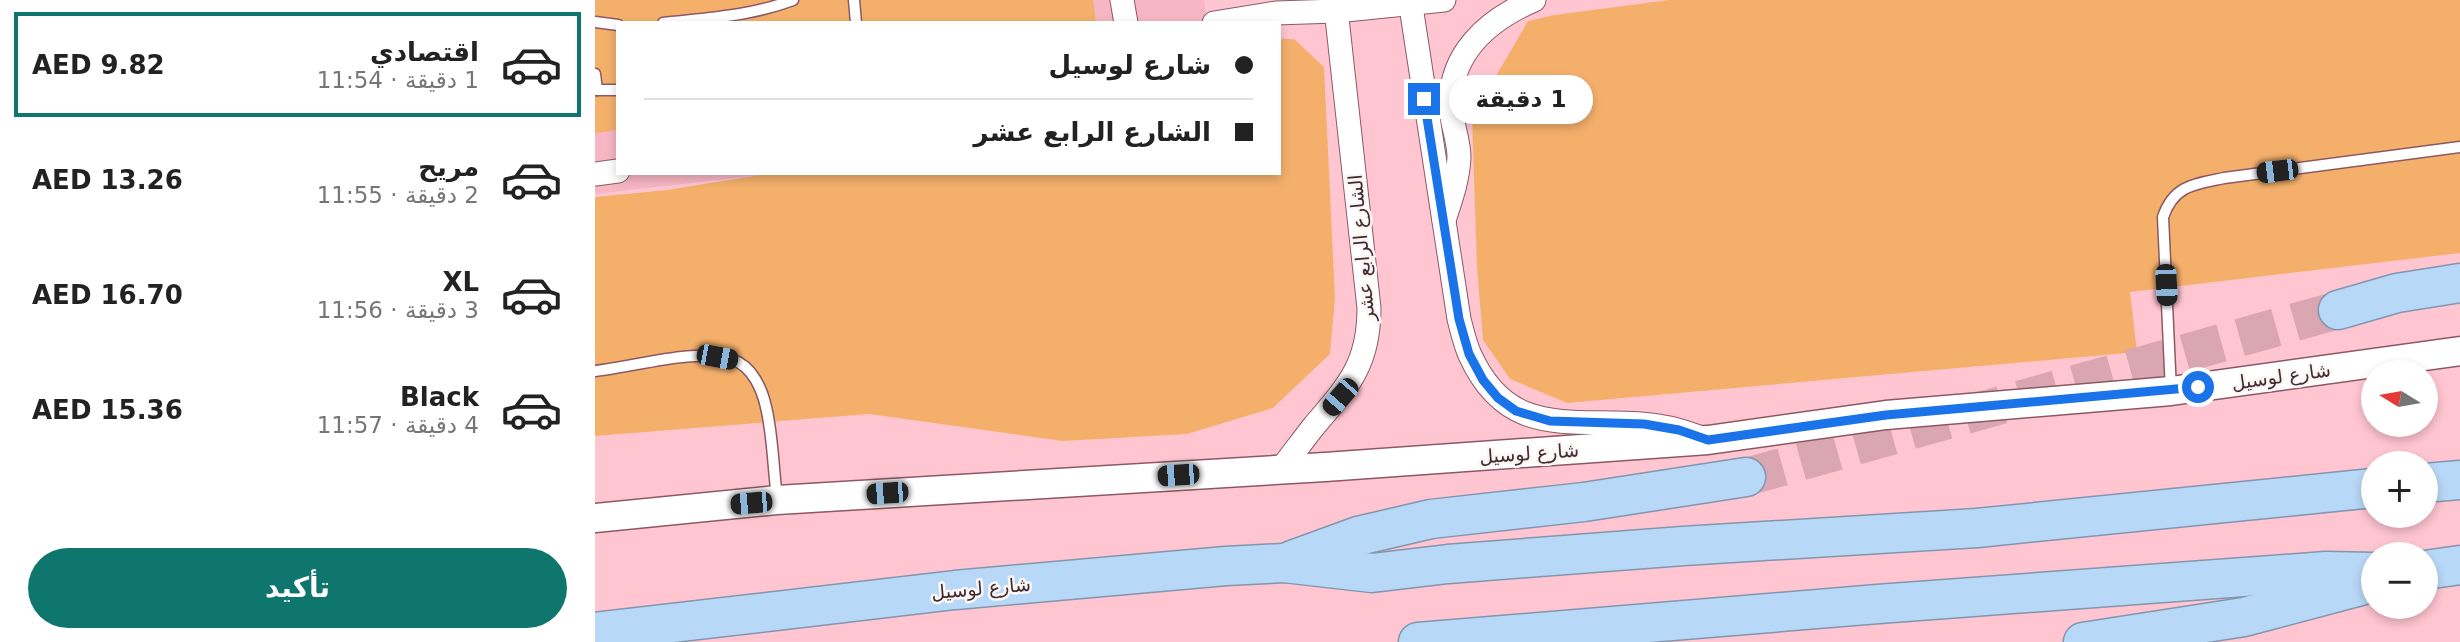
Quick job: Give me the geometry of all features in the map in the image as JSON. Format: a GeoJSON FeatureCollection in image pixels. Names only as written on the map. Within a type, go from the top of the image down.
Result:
{"type":"FeatureCollection","features":[{"type":"Feature","properties":{"kind":"highway"},"geometry":{"type":"LineString","coordinates":[[2338,310],[2397,293],[2460,283]]}},
{"type":"Feature","properties":{"kind":"highway"},"geometry":{"type":"LineString","coordinates":[[1284,563],[1358,536],[1431,519],[1584,502],[1746,477]]}},
{"type":"Feature","properties":{"kind":"highway"},"geometry":{"type":"LineString","coordinates":[[2438,482],[2460,480]]}},
{"type":"Feature","properties":{"kind":"highway","name":"شارع لوسيل"},"geometry":{"type":"LineString","coordinates":[[595,632],[955,590],[1226,566],[1284,563],[1372,573],[1448,564],[1683,546],[1977,528],[2361,489]]}},
{"type":"Feature","properties":{"kind":"highway"},"geometry":{"type":"LineString","coordinates":[[2438,568],[2460,565]]}},
{"type":"Feature","properties":{"kind":"highway"},"geometry":{"type":"LineString","coordinates":[[1418,642],[1878,604],[2326,571],[2361,572]]}},
{"type":"Feature","properties":{"kind":"highway"},"geometry":{"type":"LineString","coordinates":[[2083,642],[2244,617],[2361,586]]}},
{"type":"Feature","properties":{"kind":"street"},"geometry":{"type":"LineString","coordinates":[[1122,0],[1126,21]]}},
{"type":"Feature","properties":{"kind":"street"},"geometry":{"type":"LineString","coordinates":[[1227,21],[1336,6],[1444,0]]}},
{"type":"Feature","properties":{"kind":"street"},"geometry":{"type":"LineString","coordinates":[[1443,223],[1458,172],[1459,153],[1451,108],[1457,72],[1472,42],[1482,32],[1512,9],[1534,0]]}},
{"type":"Feature","properties":{"kind":"street"},"geometry":{"type":"LineString","coordinates":[[1408,1],[1459,319],[1469,354],[1483,380],[1498,398],[1516,411],[1550,421],[1644,424],[1679,430],[1708,440]]}},
{"type":"Feature","properties":{"kind":"street","name":"الشارع الرابع عشر"},"geometry":{"type":"LineString","coordinates":[[1282,469],[1313,427],[1340,397],[1359,367],[1369,329],[1369,307],[1336,6]]}},
{"type":"Feature","properties":{"kind":"street"},"geometry":{"type":"LineString","coordinates":[[595,174],[616,171]]}},
{"type":"Feature","properties":{"kind":"street","name":"شارع لوسيل"},"geometry":{"type":"LineString","coordinates":[[595,518],[777,500],[1708,440],[1886,415],[2171,391],[2460,351]]}},
{"type":"Feature","properties":{"kind":"lane"},"geometry":{"type":"LineString","coordinates":[[683,21],[770,9],[793,0]]}},
{"type":"Feature","properties":{"kind":"lane"},"geometry":{"type":"LineString","coordinates":[[854,0],[856,21]]}},
{"type":"Feature","properties":{"kind":"lane"},"geometry":{"type":"LineString","coordinates":[[595,22],[616,26]]}},
{"type":"Feature","properties":{"kind":"lane"},"geometry":{"type":"LineString","coordinates":[[595,74],[596,90],[616,90]]}},
{"type":"Feature","properties":{"kind":"lane"},"geometry":{"type":"LineString","coordinates":[[2171,391],[2164,218],[2167,206],[2175,195],[2195,184],[2224,178],[2460,147]]}},
{"type":"Feature","properties":{"kind":"lane"},"geometry":{"type":"LineString","coordinates":[[595,371],[683,358],[717,357],[740,363],[753,375],[766,409],[777,500]]}},
{"type":"Feature","properties":{"kind":"shaded area"},"geometry":{"type":"Polygon","coordinates":[[[595,0],[1204,0],[1207,21],[616,21],[616,175],[762,175],[595,194],[595,0]]]}},
{"type":"Feature","properties":{"kind":"shaded area"},"geometry":{"type":"Polygon","coordinates":[[[595,0],[1093,0],[1096,21],[616,21],[616,130],[595,133],[595,0]]]}},
{"type":"Feature","properties":{"kind":"shaded area"},"geometry":{"type":"Polygon","coordinates":[[[1669,0],[2460,0],[2460,253],[2130,292],[2137,352],[1567,403],[1510,379],[1483,340],[1477,268],[1472,117],[1528,21],[1554,15],[1669,0]]]}},
{"type":"Feature","properties":{"kind":"shaded area"},"geometry":{"type":"Polygon","coordinates":[[[1281,39],[1294,39],[1324,67],[1335,298],[1330,354],[1273,408],[1187,434],[1063,441],[869,414],[595,436],[595,197],[667,190],[759,175],[1281,175],[1281,39]]]}},
{"type":"Feature","properties":{"kind":"tunnel"},"geometry":{"type":"LineString","coordinates":[[1746,477],[2338,310]]}},
{"type":"Feature","properties":{"kind":"route"},"geometry":{"type":"LineString","coordinates":[[1424,99],[1459,319],[1469,354],[1483,380],[1498,398],[1516,411],[1550,421],[1644,424],[1679,430],[1708,440],[1886,415],[2198,387]]}}]}
